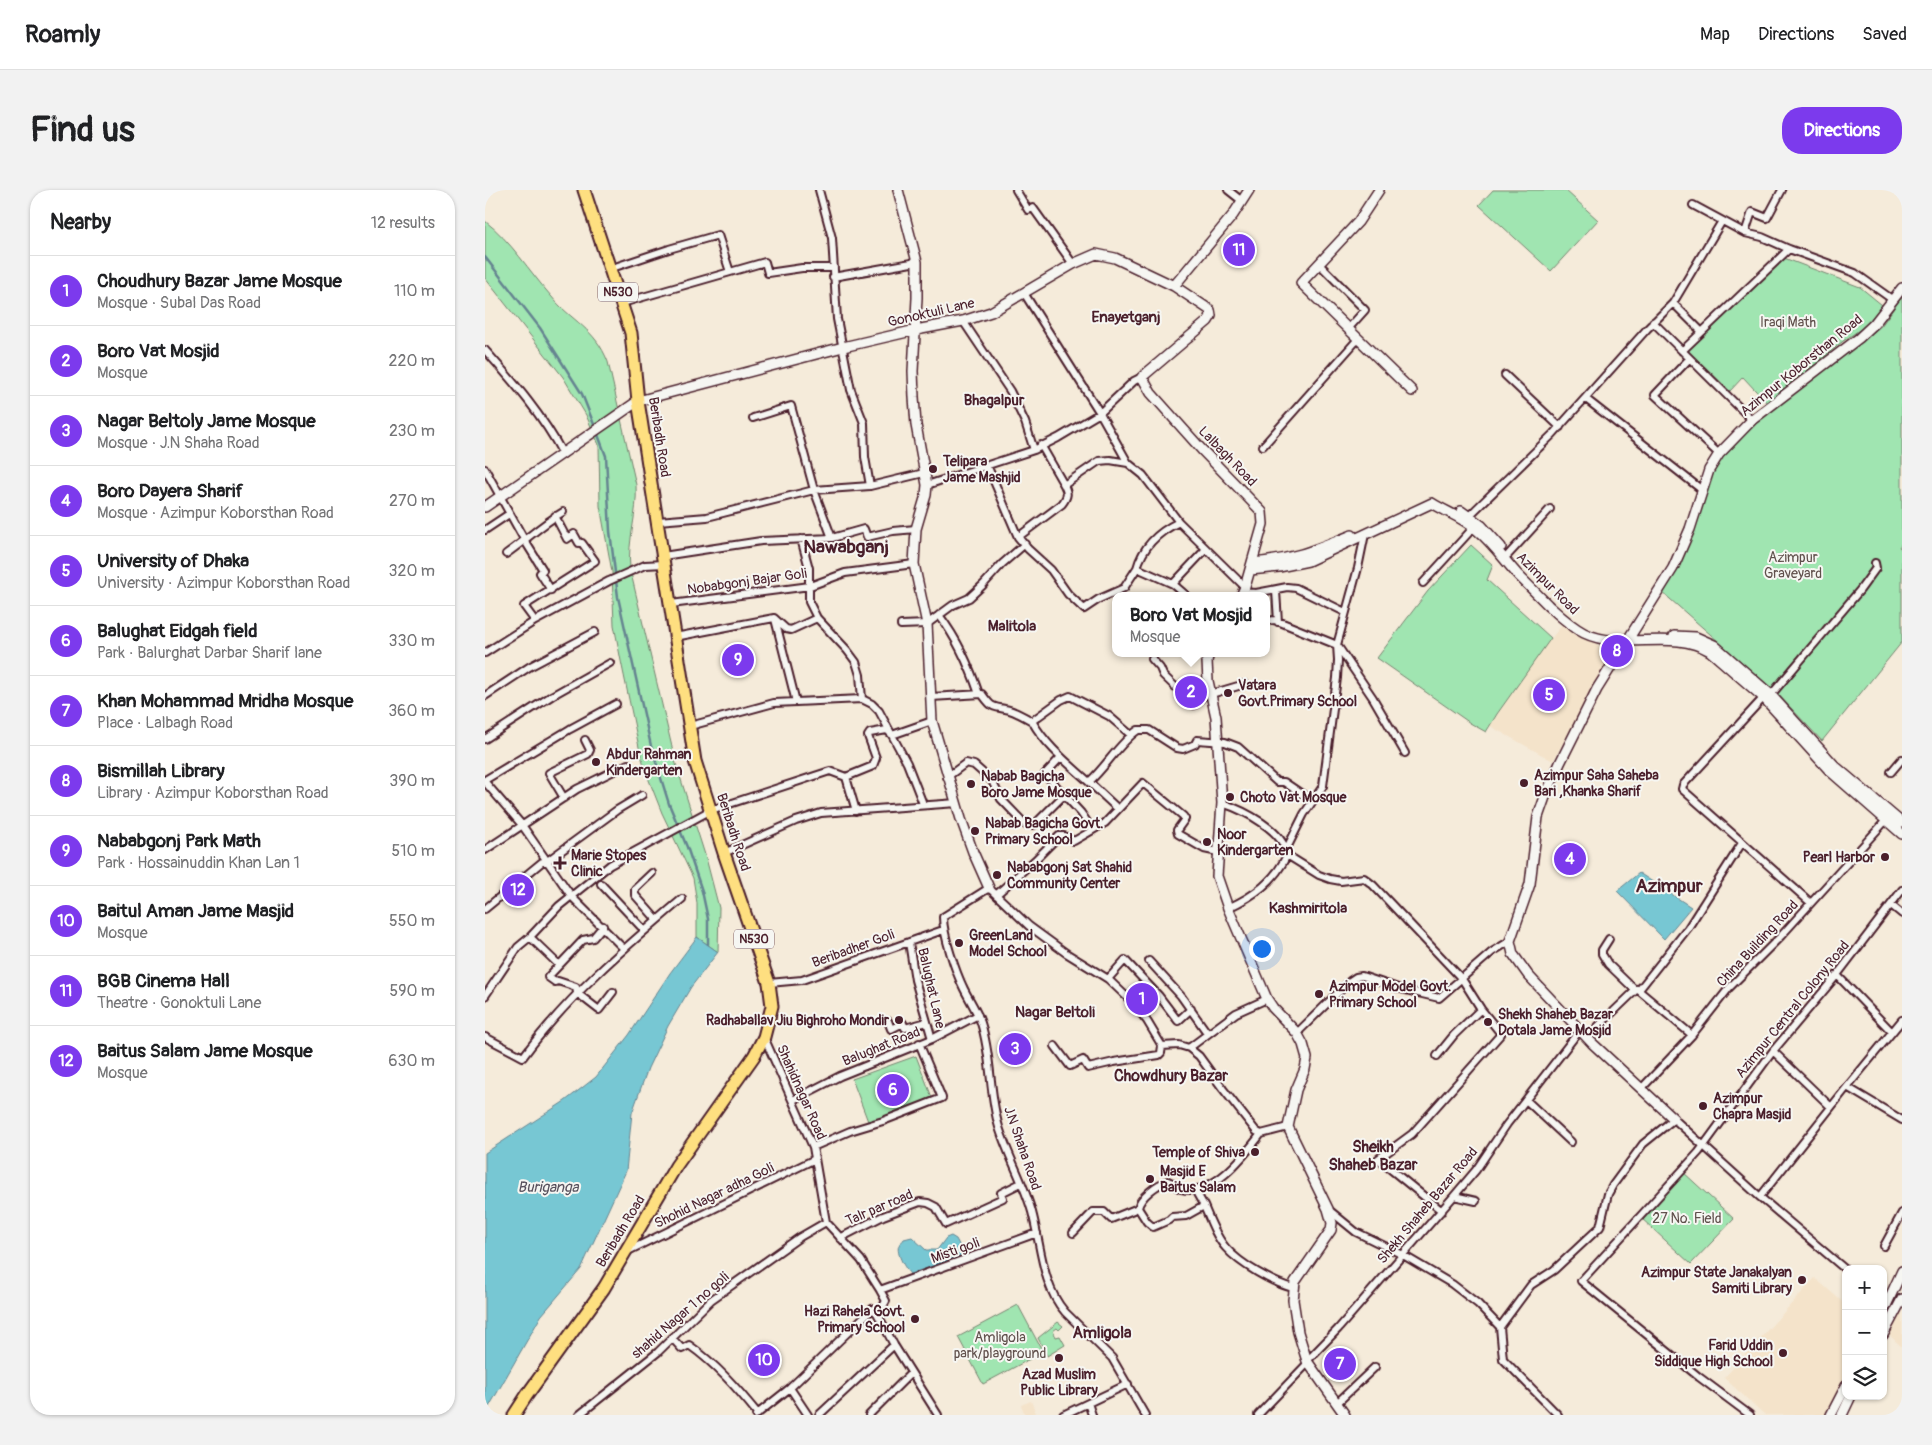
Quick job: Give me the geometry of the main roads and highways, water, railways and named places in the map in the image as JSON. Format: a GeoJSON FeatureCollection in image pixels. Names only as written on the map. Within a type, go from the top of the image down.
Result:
{"type":"FeatureCollection","features":[{"type":"Feature","properties":{"kind":"highway","name":"Beribadh Road"},"geometry":{"type":"LineString","coordinates":[[514,1415],[604,1288],[676,1166],[754,1056],[764,1038],[772,1006],[769,983],[724,853],[707,812],[695,761],[638,401],[631,333],[584,190]]}},
{"type":"Feature","properties":{"kind":"water"},"geometry":{"type":"Polygon","coordinates":[[[1639,873],[1691,907],[1664,939],[1617,891],[1639,873]]]}},
{"type":"Feature","properties":{"kind":"water","name":"Buriganga"},"geometry":{"type":"Polygon","coordinates":[[[697,937],[718,952],[691,987],[668,1026],[648,1068],[632,1113],[626,1171],[581,1269],[541,1316],[485,1414],[485,1153],[565,1101],[596,1077],[629,1035],[670,973],[697,937]]]}},
{"type":"Feature","properties":{"kind":"water"},"geometry":{"type":"Polygon","coordinates":[[[951,1236],[956,1239],[964,1254],[912,1276],[910,1274],[902,1262],[898,1248],[904,1239],[912,1237],[926,1250],[937,1250],[946,1238],[951,1236]]]}},
{"type":"Feature","properties":{"kind":"waterway"},"geometry":{"type":"LineString","coordinates":[[485,257],[540,328],[582,394],[595,427]]}},
{"type":"Feature","properties":{"kind":"waterway"},"geometry":{"type":"LineString","coordinates":[[597,432],[606,456],[610,531],[618,597],[651,746],[669,804],[687,847],[702,891],[708,919],[708,944]]}},
{"type":"Feature","properties":{"kind":"place","name":"BGB Cinema Hall"},"geometry":{"type":"Point","coordinates":[1239,250]}},
{"type":"Feature","properties":{"kind":"place","name":"Telipara Jame Mashjid"},"geometry":{"type":"Point","coordinates":[933,469]}},
{"type":"Feature","properties":{"kind":"place","name":"Bismillah Library"},"geometry":{"type":"Point","coordinates":[1617,651]}},
{"type":"Feature","properties":{"kind":"place","name":"Nababgonj Park Math"},"geometry":{"type":"Point","coordinates":[738,660]}},
{"type":"Feature","properties":{"kind":"place","name":"Boro Vat Mosjid"},"geometry":{"type":"Point","coordinates":[1191,692]}},
{"type":"Feature","properties":{"kind":"place","name":"Vatara Govt.Primary School"},"geometry":{"type":"Point","coordinates":[1228,693]}},
{"type":"Feature","properties":{"kind":"place","name":"University of Dhaka"},"geometry":{"type":"Point","coordinates":[1549,695]}},
{"type":"Feature","properties":{"kind":"place","name":"Abdur Rahman Kindergarten"},"geometry":{"type":"Point","coordinates":[596,762]}},
{"type":"Feature","properties":{"kind":"place","name":"Azimpur Saha Saheba Bari ,Khanka Sharif"},"geometry":{"type":"Point","coordinates":[1524,783]}},
{"type":"Feature","properties":{"kind":"place","name":"Nabab Bagicha Boro Jame Mosque"},"geometry":{"type":"Point","coordinates":[971,784]}},
{"type":"Feature","properties":{"kind":"place","name":"Choto Vat Mosque"},"geometry":{"type":"Point","coordinates":[1230,797]}},
{"type":"Feature","properties":{"kind":"place","name":"Nabab Bagicha Govt. Primary School"},"geometry":{"type":"Point","coordinates":[975,831]}},
{"type":"Feature","properties":{"kind":"place","name":"Noor Kindergarten"},"geometry":{"type":"Point","coordinates":[1207,842]}},
{"type":"Feature","properties":{"kind":"place","name":"Pearl Harbor"},"geometry":{"type":"Point","coordinates":[1885,857]}},
{"type":"Feature","properties":{"kind":"place","name":"Boro Dayera Sharif"},"geometry":{"type":"Point","coordinates":[1570,859]}},
{"type":"Feature","properties":{"kind":"place","name":"Marie Stopes Clinic"},"geometry":{"type":"Point","coordinates":[560,863]}},
{"type":"Feature","properties":{"kind":"place","name":"Nababgonj Sat Shahid Community Center"},"geometry":{"type":"Point","coordinates":[997,875]}},
{"type":"Feature","properties":{"kind":"place","name":"Baitus Salam Jame Mosque"},"geometry":{"type":"Point","coordinates":[518,890]}},
{"type":"Feature","properties":{"kind":"place","name":"GreenLand Model School"},"geometry":{"type":"Point","coordinates":[959,943]}},
{"type":"Feature","properties":{"kind":"place","name":"Azimpur Model Govt. Primary School"},"geometry":{"type":"Point","coordinates":[1319,994]}},
{"type":"Feature","properties":{"kind":"place","name":"Choudhury Bazar Jame Mosque"},"geometry":{"type":"Point","coordinates":[1142,999]}},
{"type":"Feature","properties":{"kind":"place","name":"Radhaballav Jiu Bighroho Mondir"},"geometry":{"type":"Point","coordinates":[899,1020]}},
{"type":"Feature","properties":{"kind":"place","name":"Shekh Shaheb Bazar Dotala Jame Mosjid"},"geometry":{"type":"Point","coordinates":[1488,1022]}},
{"type":"Feature","properties":{"kind":"place","name":"Nagar Beltoly Jame Mosque"},"geometry":{"type":"Point","coordinates":[1015,1049]}},
{"type":"Feature","properties":{"kind":"place","name":"Balughat Eidgah field"},"geometry":{"type":"Point","coordinates":[893,1090]}},
{"type":"Feature","properties":{"kind":"place","name":"Azimpur Chapra Masjid"},"geometry":{"type":"Point","coordinates":[1703,1106]}},
{"type":"Feature","properties":{"kind":"place","name":"Temple of Shiva"},"geometry":{"type":"Point","coordinates":[1255,1152]}},
{"type":"Feature","properties":{"kind":"place","name":"Masjid E Baitus Salam"},"geometry":{"type":"Point","coordinates":[1150,1179]}},
{"type":"Feature","properties":{"kind":"place","name":"Azimpur State Janakalyan Samiti Library"},"geometry":{"type":"Point","coordinates":[1802,1280]}},
{"type":"Feature","properties":{"kind":"place","name":"Hazi Rahela Govt. Primary School"},"geometry":{"type":"Point","coordinates":[915,1319]}},
{"type":"Feature","properties":{"kind":"place","name":"Farid Uddin Siddique High School"},"geometry":{"type":"Point","coordinates":[1783,1353]}},
{"type":"Feature","properties":{"kind":"place","name":"Azad Muslim Public Library"},"geometry":{"type":"Point","coordinates":[1059,1358]}},
{"type":"Feature","properties":{"kind":"place","name":"Baitul Aman Jame Masjid"},"geometry":{"type":"Point","coordinates":[764,1360]}},
{"type":"Feature","properties":{"kind":"place","name":"Khan Mohammad Mridha Mosque"},"geometry":{"type":"Point","coordinates":[1340,1364]}},
{"type":"Feature","properties":{"kind":"district","name":"Enayetganj"},"geometry":{"type":"Point","coordinates":[1126,317]}},
{"type":"Feature","properties":{"kind":"district","name":"Bhagalpur"},"geometry":{"type":"Point","coordinates":[994,400]}},
{"type":"Feature","properties":{"kind":"district","name":"Nawabganj"},"geometry":{"type":"Point","coordinates":[846,546]}},
{"type":"Feature","properties":{"kind":"district","name":"Malitola"},"geometry":{"type":"Point","coordinates":[1012,626]}},
{"type":"Feature","properties":{"kind":"district","name":"Azimpur"},"geometry":{"type":"Point","coordinates":[1669,885]}},
{"type":"Feature","properties":{"kind":"district","name":"Kashmiritola"},"geometry":{"type":"Point","coordinates":[1308,908]}},
{"type":"Feature","properties":{"kind":"district","name":"Nagar Beltoli"},"geometry":{"type":"Point","coordinates":[1055,1012]}},
{"type":"Feature","properties":{"kind":"district","name":"Chowdhury Bazar"},"geometry":{"type":"Point","coordinates":[1171,1075]}},
{"type":"Feature","properties":{"kind":"district","name":"Sheikh Shaheb Bazar"},"geometry":{"type":"Point","coordinates":[1373,1155]}},
{"type":"Feature","properties":{"kind":"district","name":"Amligola"},"geometry":{"type":"Point","coordinates":[1102,1332]}},
{"type":"Feature","properties":{"kind":"park label","name":"Iraqi Math"},"geometry":{"type":"Point","coordinates":[1788,322]}},
{"type":"Feature","properties":{"kind":"park label","name":"Azimpur Graveyard"},"geometry":{"type":"Point","coordinates":[1793,566]}},
{"type":"Feature","properties":{"kind":"park label","name":"27 No. Field"},"geometry":{"type":"Point","coordinates":[1687,1218]}},
{"type":"Feature","properties":{"kind":"park label","name":"Amligola park/playground"},"geometry":{"type":"Point","coordinates":[1000,1346]}}]}
